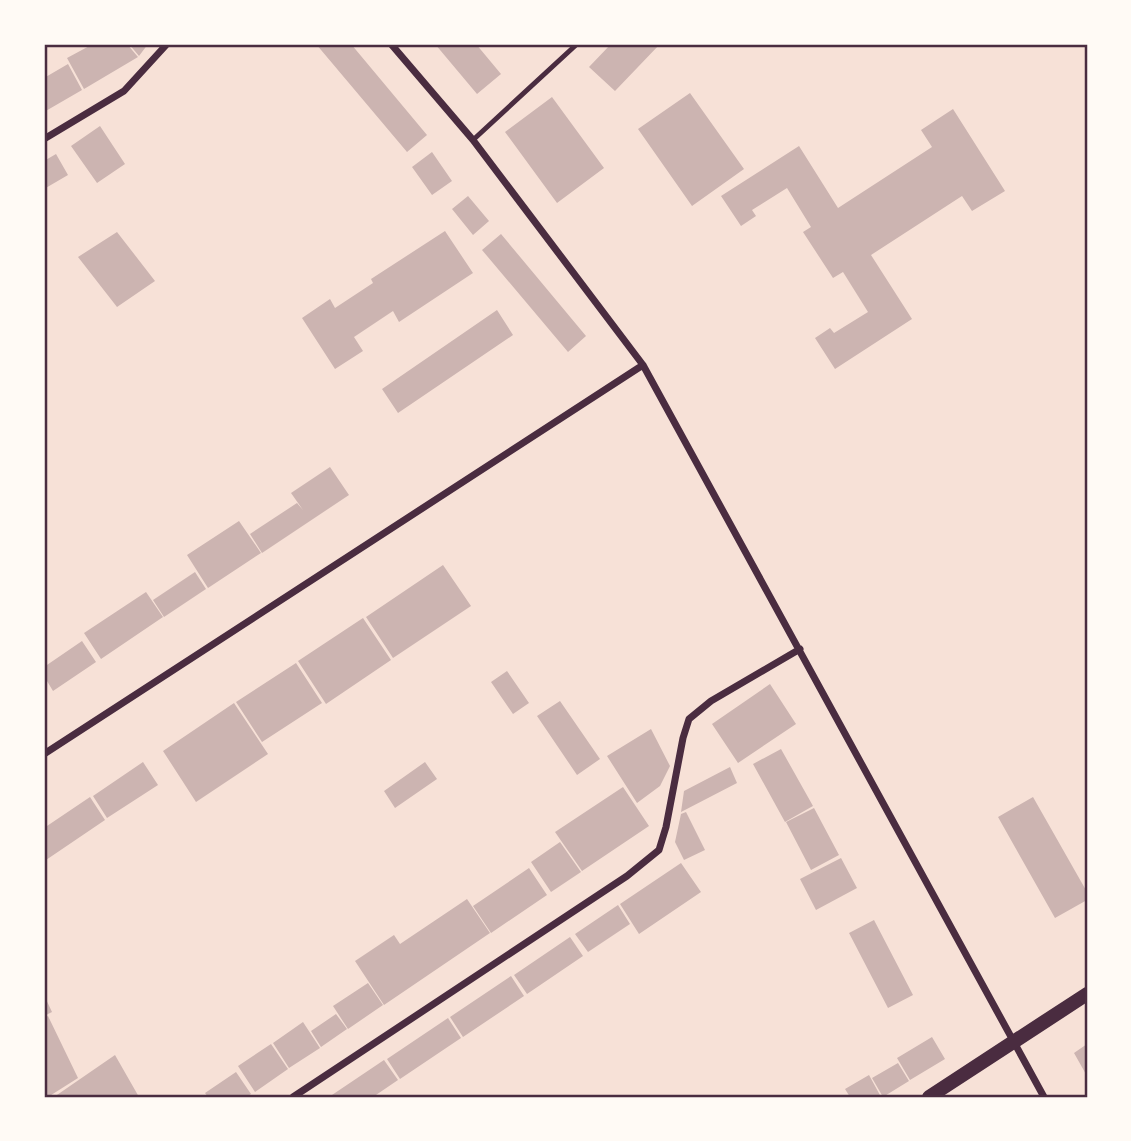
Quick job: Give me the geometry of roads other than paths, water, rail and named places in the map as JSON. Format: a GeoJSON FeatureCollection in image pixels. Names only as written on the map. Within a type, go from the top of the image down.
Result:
{"type":"FeatureCollection","features":[{"type":"Feature","properties":{"kind":"main road"},"geometry":{"type":"LineString","coordinates":[[929,1097],[1087,994]]}},
{"type":"Feature","properties":{"kind":"street"},"geometry":{"type":"LineString","coordinates":[[44,139],[124,90],[167,44]]}},
{"type":"Feature","properties":{"kind":"street"},"geometry":{"type":"LineString","coordinates":[[391,44],[473,140],[643,365],[1044,1097]]}},
{"type":"Feature","properties":{"kind":"street"},"geometry":{"type":"LineString","coordinates":[[44,754],[643,365]]}},
{"type":"Feature","properties":{"kind":"street"},"geometry":{"type":"LineString","coordinates":[[293,1097],[627,876],[659,850],[689,719],[711,701],[800,649]]}},
{"type":"Feature","properties":{"kind":"lane"},"geometry":{"type":"LineString","coordinates":[[473,140],[577,44]]}}]}
